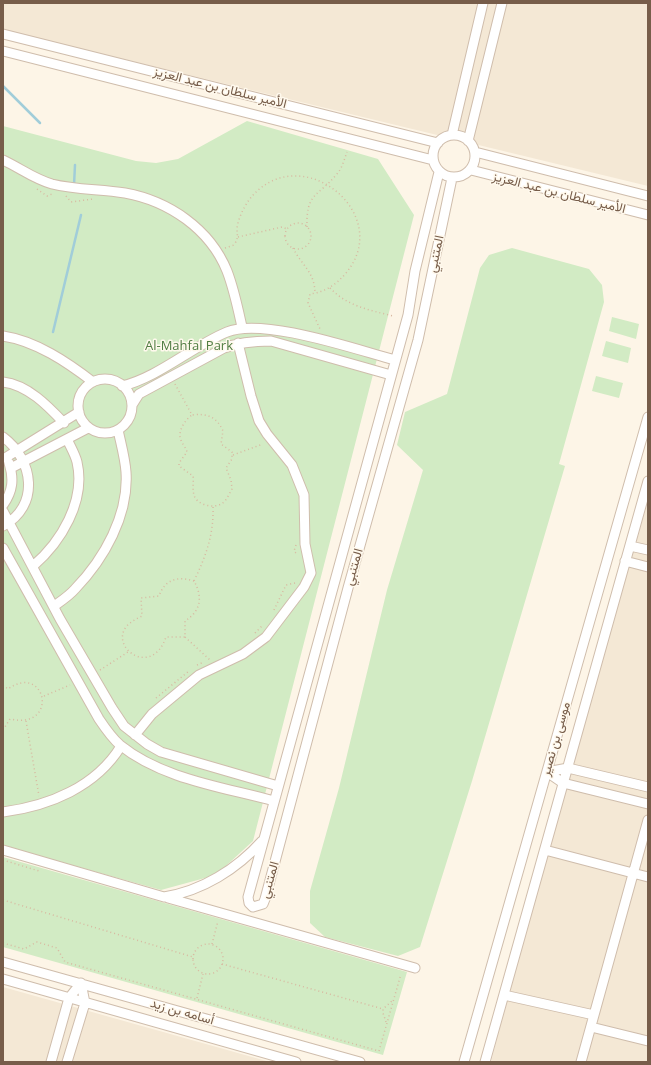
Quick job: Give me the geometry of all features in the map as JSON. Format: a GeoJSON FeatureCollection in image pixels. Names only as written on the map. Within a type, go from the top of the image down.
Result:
{"type":"FeatureCollection","features":[{"type":"Feature","properties":{"kind":"street"},"geometry":{"type":"LineString","coordinates":[[452,135],[484,3]]}},
{"type":"Feature","properties":{"kind":"street"},"geometry":{"type":"LineString","coordinates":[[468,141],[502,3]]}},
{"type":"Feature","properties":{"kind":"street","name":"الأمير سلطان بن عبد العزيز"},"geometry":{"type":"LineString","coordinates":[[3,34],[438,143]]}},
{"type":"Feature","properties":{"kind":"street","name":"الأمير سلطان بن عبد العزيز"},"geometry":{"type":"LineString","coordinates":[[3,52],[433,160]]}},
{"type":"Feature","properties":{"kind":"street"},"geometry":{"type":"LineString","coordinates":[[452,135],[460,136],[468,141],[475,152],[474,164],[471,170],[466,175],[452,178],[439,172],[433,160],[433,153],[438,143],[445,137],[452,135]]}},
{"type":"Feature","properties":{"kind":"street","name":"الأمير سلطان بن عبد العزيز"},"geometry":{"type":"LineString","coordinates":[[475,152],[648,196]]}},
{"type":"Feature","properties":{"kind":"street"},"geometry":{"type":"LineString","coordinates":[[3,160],[37,179],[52,184],[124,193],[145,198],[165,206],[185,218],[201,232],[215,248],[227,271],[242,327]]}},
{"type":"Feature","properties":{"kind":"street","name":"الأمير سلطان بن عبد العزيز"},"geometry":{"type":"LineString","coordinates":[[471,170],[648,215]]}},
{"type":"Feature","properties":{"kind":"street","name":"المتنبي"},"geometry":{"type":"LineString","coordinates":[[439,172],[415,272],[408,315],[248,898],[249,903],[253,907],[263,904],[265,899],[350,581],[418,340],[452,178]]}},
{"type":"Feature","properties":{"kind":"street"},"geometry":{"type":"LineString","coordinates":[[122,386],[134,383],[193,349],[228,331],[242,327],[273,329],[395,360]]}},
{"type":"Feature","properties":{"kind":"street"},"geometry":{"type":"LineString","coordinates":[[3,336],[35,346],[70,364],[93,382]]}},
{"type":"Feature","properties":{"kind":"street"},"geometry":{"type":"LineString","coordinates":[[132,405],[139,394],[224,348],[238,343],[270,341],[391,375]]}},
{"type":"Feature","properties":{"kind":"street"},"geometry":{"type":"LineString","coordinates":[[135,735],[152,714],[199,675],[243,654],[266,637],[304,587],[311,573],[305,544],[304,495],[292,465],[267,434],[259,421],[251,396],[238,343]]}},
{"type":"Feature","properties":{"kind":"street"},"geometry":{"type":"LineString","coordinates":[[102,379],[111,380],[122,386],[131,397],[131,414],[128,422],[118,430],[105,434],[88,428],[82,421],[78,403],[81,394],[86,387],[93,382],[102,379]]}},
{"type":"Feature","properties":{"kind":"street"},"geometry":{"type":"LineString","coordinates":[[3,382],[29,392],[48,406],[64,423]]}},
{"type":"Feature","properties":{"kind":"street"},"geometry":{"type":"LineString","coordinates":[[3,505],[8,498],[12,487],[11,468],[4,457],[64,423],[79,412]]}},
{"type":"Feature","properties":{"kind":"street","name":"موسى بن نصير"},"geometry":{"type":"LineString","coordinates":[[464,1062],[648,417]]}},
{"type":"Feature","properties":{"kind":"street"},"geometry":{"type":"LineString","coordinates":[[11,468],[88,428]]}},
{"type":"Feature","properties":{"kind":"street"},"geometry":{"type":"LineString","coordinates":[[54,606],[74,591],[96,566],[116,527],[125,498],[126,473],[118,430]]}},
{"type":"Feature","properties":{"kind":"street"},"geometry":{"type":"LineString","coordinates":[[3,437],[18,450],[25,462],[29,478],[27,495],[21,510],[6,524]]}},
{"type":"Feature","properties":{"kind":"street"},"geometry":{"type":"LineString","coordinates":[[33,566],[56,543],[69,522],[78,479],[77,462],[68,439]]}},
{"type":"Feature","properties":{"kind":"street","name":"موسى بن نصير"},"geometry":{"type":"LineString","coordinates":[[485,1062],[648,481]]}},
{"type":"Feature","properties":{"kind":"street"},"geometry":{"type":"LineString","coordinates":[[3,511],[6,524],[33,566],[93,675],[124,726],[135,735],[167,754],[278,786]]}},
{"type":"Feature","properties":{"kind":"street"},"geometry":{"type":"LineString","coordinates":[[630,546],[648,550]]}},
{"type":"Feature","properties":{"kind":"street"},"geometry":{"type":"LineString","coordinates":[[3,548],[99,719],[121,746],[139,759],[169,773],[274,801]]}},
{"type":"Feature","properties":{"kind":"street"},"geometry":{"type":"LineString","coordinates":[[625,561],[648,567]]}},
{"type":"Feature","properties":{"kind":"street"},"geometry":{"type":"LineString","coordinates":[[3,812],[44,804],[71,792],[101,770],[114,757],[121,746]]}},
{"type":"Feature","properties":{"kind":"street"},"geometry":{"type":"LineString","coordinates":[[547,772],[568,768],[648,787]]}},
{"type":"Feature","properties":{"kind":"street"},"geometry":{"type":"LineString","coordinates":[[547,772],[563,783],[648,804]]}},
{"type":"Feature","properties":{"kind":"street"},"geometry":{"type":"LineString","coordinates":[[581,1062],[648,820]]}},
{"type":"Feature","properties":{"kind":"street"},"geometry":{"type":"LineString","coordinates":[[164,897],[179,894],[203,885],[225,873],[248,857],[264,838]]}},
{"type":"Feature","properties":{"kind":"street"},"geometry":{"type":"LineString","coordinates":[[3,850],[415,968]]}},
{"type":"Feature","properties":{"kind":"street"},"geometry":{"type":"LineString","coordinates":[[545,850],[648,877]]}},
{"type":"Feature","properties":{"kind":"street","name":"أسامه بن زيد"},"geometry":{"type":"LineString","coordinates":[[3,962],[360,1062]]}},
{"type":"Feature","properties":{"kind":"street","name":"أسامه بن زيد"},"geometry":{"type":"LineString","coordinates":[[3,980],[296,1062]]}},
{"type":"Feature","properties":{"kind":"street"},"geometry":{"type":"LineString","coordinates":[[51,1062],[69,998],[81,983]]}},
{"type":"Feature","properties":{"kind":"street"},"geometry":{"type":"LineString","coordinates":[[67,1062],[85,1002],[81,983]]}},
{"type":"Feature","properties":{"kind":"street"},"geometry":{"type":"LineString","coordinates":[[504,995],[594,1015]]}},
{"type":"Feature","properties":{"kind":"street"},"geometry":{"type":"LineString","coordinates":[[591,1027],[648,1041]]}},
{"type":"Feature","properties":{"kind":"path"},"geometry":{"type":"LineString","coordinates":[[293,248],[301,248],[308,243],[311,235],[307,227],[307,210],[310,202],[327,183],[337,175],[347,152]]}},
{"type":"Feature","properties":{"kind":"path"},"geometry":{"type":"LineString","coordinates":[[215,248],[224,248],[234,245],[238,237],[237,228],[249,201],[258,190],[278,178],[301,176],[322,180],[339,191],[349,204],[358,222],[359,244],[354,263],[330,288],[315,294],[310,294],[308,303],[325,341]]}},
{"type":"Feature","properties":{"kind":"path"},"geometry":{"type":"LineString","coordinates":[[33,186],[47,196],[57,194]]}},
{"type":"Feature","properties":{"kind":"path"},"geometry":{"type":"LineString","coordinates":[[62,195],[67,196],[71,202],[94,199]]}},
{"type":"Feature","properties":{"kind":"path"},"geometry":{"type":"LineString","coordinates":[[307,227],[297,223],[289,226],[286,229],[285,237],[286,242],[293,248],[311,273],[315,282],[315,294]]}},
{"type":"Feature","properties":{"kind":"path"},"geometry":{"type":"LineString","coordinates":[[238,237],[282,227],[286,229]]}},
{"type":"Feature","properties":{"kind":"path"},"geometry":{"type":"LineString","coordinates":[[330,288],[337,295],[356,307],[393,316]]}},
{"type":"Feature","properties":{"kind":"path"},"geometry":{"type":"LineString","coordinates":[[171,377],[192,415]]}},
{"type":"Feature","properties":{"kind":"path"},"geometry":{"type":"LineString","coordinates":[[233,455],[232,452],[221,444],[223,431],[215,419],[205,414],[192,415],[186,420],[180,436],[188,452],[179,462],[179,466],[193,476],[194,497],[204,504],[213,506],[221,504],[232,489],[231,480],[226,468],[233,455],[264,443]]}},
{"type":"Feature","properties":{"kind":"path"},"geometry":{"type":"LineString","coordinates":[[262,438],[267,447]]}},
{"type":"Feature","properties":{"kind":"path"},"geometry":{"type":"LineString","coordinates":[[194,581],[205,559],[211,532],[213,506]]}},
{"type":"Feature","properties":{"kind":"path"},"geometry":{"type":"LineString","coordinates":[[296,545],[294,551],[299,557]]}},
{"type":"Feature","properties":{"kind":"path"},"geometry":{"type":"LineString","coordinates":[[185,637],[185,621],[193,615],[200,601],[198,588],[194,581],[185,578],[173,579],[167,582],[159,596],[141,598],[142,616],[126,628],[123,636],[128,652],[135,657],[148,658],[160,650],[166,638],[185,637],[210,660]]}},
{"type":"Feature","properties":{"kind":"path"},"geometry":{"type":"LineString","coordinates":[[273,611],[286,585],[294,584],[299,579]]}},
{"type":"Feature","properties":{"kind":"path"},"geometry":{"type":"LineString","coordinates":[[255,634],[263,626]]}},
{"type":"Feature","properties":{"kind":"path"},"geometry":{"type":"LineString","coordinates":[[93,675],[128,652]]}},
{"type":"Feature","properties":{"kind":"path"},"geometry":{"type":"LineString","coordinates":[[196,666],[200,662],[216,658]]}},
{"type":"Feature","properties":{"kind":"path"},"geometry":{"type":"LineString","coordinates":[[153,700],[190,670]]}},
{"type":"Feature","properties":{"kind":"path"},"geometry":{"type":"LineString","coordinates":[[43,696],[79,681]]}},
{"type":"Feature","properties":{"kind":"path"},"geometry":{"type":"LineString","coordinates":[[3,685],[8,689],[15,684],[24,682],[38,688],[43,696],[41,709],[33,719],[26,721],[10,719],[3,730]]}},
{"type":"Feature","properties":{"kind":"path"},"geometry":{"type":"LineString","coordinates":[[26,721],[39,798],[36,800]]}},
{"type":"Feature","properties":{"kind":"path"},"geometry":{"type":"LineString","coordinates":[[3,900],[193,957]]}},
{"type":"Feature","properties":{"kind":"path"},"geometry":{"type":"LineString","coordinates":[[212,945],[218,921]]}},
{"type":"Feature","properties":{"kind":"path"},"geometry":{"type":"LineString","coordinates":[[3,943],[24,949],[37,942],[57,948],[65,962],[379,1050],[401,974]]}},
{"type":"Feature","properties":{"kind":"path"},"geometry":{"type":"LineString","coordinates":[[212,945],[221,951],[222,964],[214,973],[203,974],[196,968],[193,957],[199,946],[212,945]]}},
{"type":"Feature","properties":{"kind":"path"},"geometry":{"type":"LineString","coordinates":[[222,964],[383,1009]]}},
{"type":"Feature","properties":{"kind":"path"},"geometry":{"type":"LineString","coordinates":[[196,998],[203,974]]}},
{"type":"Feature","properties":{"kind":"path"},"geometry":{"type":"LineString","coordinates":[[383,1009],[393,1000]]}},
{"type":"Feature","properties":{"kind":"path"},"geometry":{"type":"LineString","coordinates":[[383,1009],[384,1019],[387,1022]]}},
{"type":"Feature","properties":{"kind":"shaded area"},"geometry":{"type":"Polygon","coordinates":[[[3,3],[648,3],[648,186],[3,30],[3,3]]]}},
{"type":"Feature","properties":{"kind":"shaded area"},"geometry":{"type":"Polygon","coordinates":[[[648,501],[648,1062],[491,1062],[511,982],[648,501]]]}},
{"type":"Feature","properties":{"kind":"shaded area"},"geometry":{"type":"Polygon","coordinates":[[[3,987],[270,1062],[3,1062],[3,987]]]}},
{"type":"Feature","properties":{"kind":"green space","name":"Al-Mahfal Park"},"geometry":{"type":"Polygon","coordinates":[[[247,121],[378,159],[414,215],[253,841],[216,875],[161,890],[3,846],[3,126],[136,161],[156,163],[178,159],[247,121]]]}},
{"type":"Feature","properties":{"kind":"green space"},"geometry":{"type":"Polygon","coordinates":[[[512,248],[589,269],[602,285],[604,302],[559,464],[565,466],[472,781],[420,947],[398,956],[325,937],[310,923],[310,891],[339,788],[387,590],[423,470],[397,445],[405,412],[447,394],[480,268],[489,255],[512,248]]]}},
{"type":"Feature","properties":{"kind":"green space"},"geometry":{"type":"Polygon","coordinates":[[[612,317],[639,324],[636,339],[609,331],[612,317]]]}},
{"type":"Feature","properties":{"kind":"green space"},"geometry":{"type":"Polygon","coordinates":[[[606,341],[631,348],[628,363],[602,356],[606,341]]]}},
{"type":"Feature","properties":{"kind":"green space"},"geometry":{"type":"Polygon","coordinates":[[[596,376],[623,383],[619,398],[592,391],[596,376]]]}},
{"type":"Feature","properties":{"kind":"green space"},"geometry":{"type":"Polygon","coordinates":[[[3,857],[407,972],[383,1055],[3,947],[3,857]]]}},
{"type":"Feature","properties":{"kind":"waterway"},"geometry":{"type":"LineString","coordinates":[[3,86],[40,123]]}},
{"type":"Feature","properties":{"kind":"waterway"},"geometry":{"type":"LineString","coordinates":[[74,185],[75,165]]}},
{"type":"Feature","properties":{"kind":"waterway"},"geometry":{"type":"LineString","coordinates":[[53,332],[81,215]]}}]}
